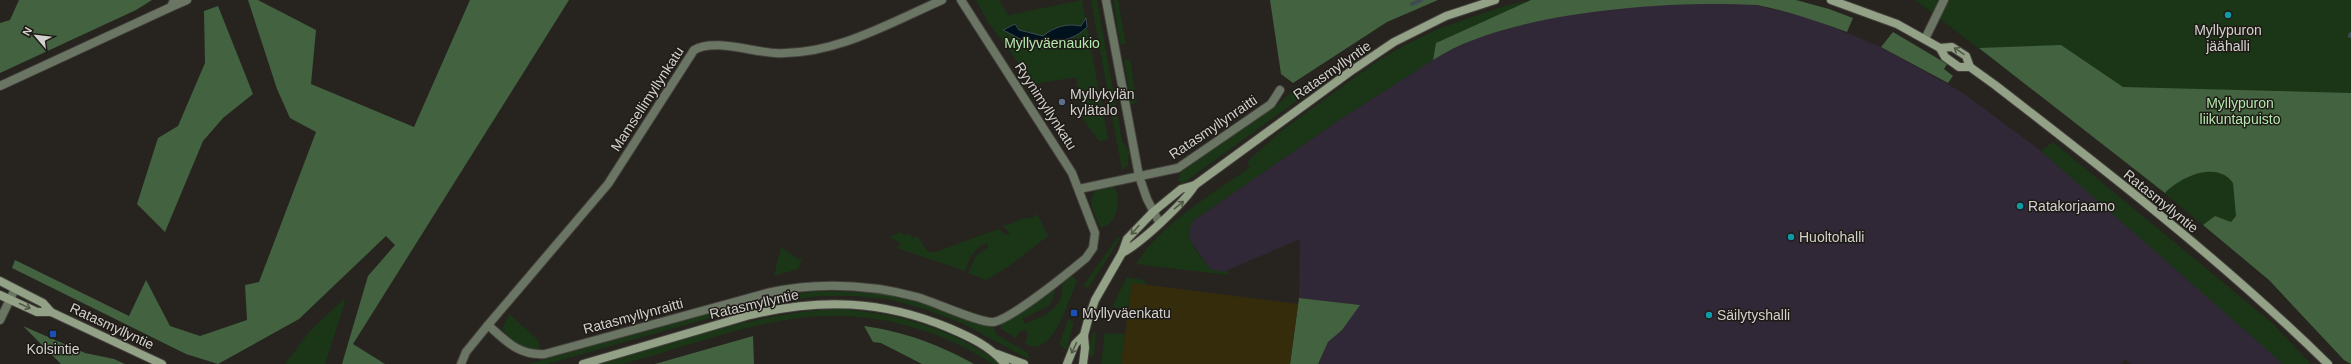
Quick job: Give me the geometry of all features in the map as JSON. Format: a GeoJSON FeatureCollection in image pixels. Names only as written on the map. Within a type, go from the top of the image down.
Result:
{"type":"FeatureCollection","features":[{"type":"Feature","properties":{"kind":"street"},"geometry":{"type":"LineString","coordinates":[[0,86],[173,4],[188,0]]}},
{"type":"Feature","properties":{"kind":"street","name":"Mamsellimyllynkatu"},"geometry":{"type":"LineString","coordinates":[[461,364],[466,352],[488,325],[608,184],[694,50],[700,46],[725,46],[775,53],[799,52],[828,47],[942,0]]}},
{"type":"Feature","properties":{"kind":"street","name":"Ryynimyllynkatu"},"geometry":{"type":"LineString","coordinates":[[961,0],[1065,160],[1079,189]]}},
{"type":"Feature","properties":{"kind":"street"},"geometry":{"type":"LineString","coordinates":[[1106,0],[1139,176],[1153,212],[1160,222]]}},
{"type":"Feature","properties":{"kind":"street","name":"Ratasmyllyntie"},"geometry":{"type":"LineString","coordinates":[[1122,253],[1135,246],[1187,198],[1196,185],[1351,71],[1394,42],[1446,16],[1495,0]]}},
{"type":"Feature","properties":{"kind":"street","name":"Ratasmyllyntie"},"geometry":{"type":"LineString","coordinates":[[1831,0],[1876,15],[1940,48],[1944,57],[1959,67],[1970,67]]}},
{"type":"Feature","properties":{"kind":"street"},"geometry":{"type":"LineString","coordinates":[[1925,39],[1944,0]]}},
{"type":"Feature","properties":{"kind":"street","name":"Ratasmyllyntie"},"geometry":{"type":"LineString","coordinates":[[1940,48],[1952,47],[1966,56],[1970,67],[2049,126],[2192,243],[2290,327],[2328,364]]}},
{"type":"Feature","properties":{"kind":"street","name":"Ratasmyllynraitti"},"geometry":{"type":"LineString","coordinates":[[488,325],[522,351],[532,355],[545,354],[767,293],[800,286],[836,286],[901,293],[938,304],[978,321],[994,322],[1003,319],[1050,286],[1090,254],[1095,241],[1095,233],[1079,189],[1178,168],[1271,104],[1280,90]]}},
{"type":"Feature","properties":{"kind":"street","name":"Ratasmyllyntie"},"geometry":{"type":"LineString","coordinates":[[1083,364],[1085,348],[1084,335],[1095,300],[1122,253],[1127,239],[1153,212],[1181,189],[1196,185]]}},
{"type":"Feature","properties":{"kind":"street","name":"Ratasmyllyntie"},"geometry":{"type":"LineString","coordinates":[[0,281],[43,303],[51,312],[162,364]]}},
{"type":"Feature","properties":{"kind":"street"},"geometry":{"type":"LineString","coordinates":[[0,320],[15,289]]}},
{"type":"Feature","properties":{"kind":"street","name":"Ratasmyllyntie"},"geometry":{"type":"LineString","coordinates":[[0,295],[36,312],[51,312]]}},
{"type":"Feature","properties":{"kind":"street","name":"Ratasmyllyntie"},"geometry":{"type":"LineString","coordinates":[[583,364],[773,309],[826,303],[876,307],[923,317],[978,341],[997,354],[1024,364]]}},
{"type":"Feature","properties":{"kind":"street","name":"Ratasmyllyntie"},"geometry":{"type":"LineString","coordinates":[[1067,364],[1075,344],[1084,335]]}},
{"type":"Feature","properties":{"kind":"street","name":"Ratasmyllyntie"},"geometry":{"type":"LineString","coordinates":[[997,354],[1005,364]]}},
{"type":"Feature","properties":{"kind":"shaded area"},"geometry":{"type":"Polygon","coordinates":[[[1698,0],[1755,5],[1810,18],[1881,47],[1963,93],[2041,151],[2209,294],[2283,364],[2131,364],[2125,359],[2121,364],[1318,364],[1328,342],[1342,330],[1359,305],[1299,298],[1300,239],[1223,272],[1210,269],[1188,237],[1188,229],[1194,220],[1342,118],[1440,55],[1488,33],[1568,12],[1631,3],[1698,0]]]}},
{"type":"Feature","properties":{"kind":"green space"},"geometry":{"type":"Polygon","coordinates":[[[19,0],[152,0],[136,10],[0,73],[0,23],[10,20],[19,0]]]}},
{"type":"Feature","properties":{"kind":"green space"},"geometry":{"type":"Polygon","coordinates":[[[248,0],[258,0],[316,30],[311,84],[414,127],[470,0],[569,0],[353,344],[385,364],[342,364],[368,276],[395,245],[386,236],[299,319],[218,364],[186,354],[12,268],[15,260],[129,316],[146,280],[170,326],[200,336],[247,320],[245,285],[259,282],[316,132],[290,118],[277,89],[248,0]]]}},
{"type":"Feature","properties":{"kind":"green space","name":"Myllyväenaukio"},"geometry":{"type":"Polygon","coordinates":[[[976,0],[999,0],[1008,15],[1082,0],[1108,139],[1099,141],[1083,119],[1076,77],[1034,84],[988,22],[976,0]]]}},
{"type":"Feature","properties":{"kind":"green space"},"geometry":{"type":"Polygon","coordinates":[[[1091,0],[1097,0],[1122,141],[1129,152],[1128,165],[1122,170],[1091,0]]]}},
{"type":"Feature","properties":{"kind":"green space"},"geometry":{"type":"Polygon","coordinates":[[[1113,0],[1118,0],[1126,44],[1124,45],[1120,43],[1113,0]]]}},
{"type":"Feature","properties":{"kind":"green space"},"geometry":{"type":"Polygon","coordinates":[[[1270,0],[1438,0],[1387,22],[1293,83],[1281,74],[1270,0]]]}},
{"type":"Feature","properties":{"kind":"green space"},"geometry":{"type":"Polygon","coordinates":[[[1531,0],[1436,43],[1433,60],[1342,118],[1194,220],[1190,226],[1189,233],[1193,245],[1210,269],[1223,272],[1228,270],[1228,275],[1136,264],[1159,235],[1173,222],[1250,167],[1247,162],[1281,131],[1379,60],[1438,29],[1501,7],[1531,0]]]}},
{"type":"Feature","properties":{"kind":"green space"},"geometry":{"type":"Polygon","coordinates":[[[1531,0],[1796,0],[1829,9],[1853,18],[1847,32],[1780,10],[1757,5],[1721,4],[1636,7],[1590,12],[1545,20],[1503,30],[1465,43],[1433,60],[1436,43],[1531,0]]]}},
{"type":"Feature","properties":{"kind":"green space","name":"Myllypuron liikuntapuisto"},"geometry":{"type":"Polygon","coordinates":[[[1915,0],[2351,0],[2351,364],[2344,360],[2269,280],[2116,153],[1915,0]]]}},
{"type":"Feature","properties":{"kind":"green space"},"geometry":{"type":"Polygon","coordinates":[[[218,6],[253,94],[223,118],[203,141],[165,232],[137,204],[158,138],[178,126],[205,63],[204,11],[218,6]]]}},
{"type":"Feature","properties":{"kind":"green space"},"geometry":{"type":"Polygon","coordinates":[[[1893,32],[1947,64],[1944,69],[1953,76],[1948,83],[1881,47],[1893,32]]]}},
{"type":"Feature","properties":{"kind":"green space"},"geometry":{"type":"Polygon","coordinates":[[[2061,45],[2123,87],[2351,93],[2351,364],[2344,360],[2269,280],[2203,225],[2215,216],[2231,222],[2236,216],[2233,183],[2226,176],[2218,173],[2199,173],[2180,181],[2165,193],[1979,48],[2061,45]]]}},
{"type":"Feature","properties":{"kind":"green space"},"geometry":{"type":"Polygon","coordinates":[[[1130,59],[1137,103],[1131,104],[1124,60],[1130,59]]]}},
{"type":"Feature","properties":{"kind":"green space"},"geometry":{"type":"Polygon","coordinates":[[[1344,62],[1346,65],[1182,184],[1178,180],[1181,172],[1281,102],[1289,94],[1344,62]]]}},
{"type":"Feature","properties":{"kind":"green space"},"geometry":{"type":"Polygon","coordinates":[[[2053,142],[2272,323],[2311,364],[2283,364],[2041,151],[2053,142]]]}},
{"type":"Feature","properties":{"kind":"green space"},"geometry":{"type":"Polygon","coordinates":[[[1111,186],[1116,190],[1117,195],[1118,201],[1116,213],[1111,222],[1101,227],[1093,209],[1092,200],[1095,191],[1111,186]]]}},
{"type":"Feature","properties":{"kind":"green space"},"geometry":{"type":"Polygon","coordinates":[[[1037,214],[1048,236],[1009,266],[986,280],[968,273],[976,256],[988,247],[987,243],[975,251],[965,271],[897,248],[901,244],[890,237],[901,232],[904,236],[910,234],[913,238],[917,236],[927,251],[933,253],[998,229],[1007,235],[1010,233],[1002,225],[1008,225],[1024,218],[1032,218],[1037,214]]]}},
{"type":"Feature","properties":{"kind":"green space"},"geometry":{"type":"Polygon","coordinates":[[[1118,237],[1120,239],[1088,288],[1083,286],[1118,237]]]}},
{"type":"Feature","properties":{"kind":"green space"},"geometry":{"type":"Polygon","coordinates":[[[781,247],[800,260],[804,255],[798,269],[774,276],[781,247]]]}},
{"type":"Feature","properties":{"kind":"green space"},"geometry":{"type":"Polygon","coordinates":[[[1072,276],[1077,281],[1064,313],[1058,326],[1043,344],[1035,346],[1025,343],[1028,336],[1026,329],[1019,332],[1016,338],[1001,329],[1000,325],[1019,314],[1054,289],[1055,292],[1050,305],[1022,319],[1025,324],[1039,318],[1051,310],[1060,300],[1062,284],[1072,276]]]}},
{"type":"Feature","properties":{"kind":"green space"},"geometry":{"type":"Polygon","coordinates":[[[1127,277],[1143,280],[1147,285],[1132,283],[1128,310],[1112,307],[1127,277]]]}},
{"type":"Feature","properties":{"kind":"green space"},"geometry":{"type":"Polygon","coordinates":[[[822,291],[874,294],[926,304],[967,320],[993,327],[997,335],[1028,353],[1029,358],[1028,359],[964,324],[925,309],[888,299],[854,296],[821,296],[763,303],[547,364],[528,364],[763,298],[822,291]]]}},
{"type":"Feature","properties":{"kind":"green space"},"geometry":{"type":"Polygon","coordinates":[[[1299,298],[1360,305],[1342,330],[1328,342],[1318,364],[1290,364],[1299,298]]]}},
{"type":"Feature","properties":{"kind":"green space"},"geometry":{"type":"Polygon","coordinates":[[[344,299],[345,302],[325,364],[285,364],[310,331],[344,299]]]}},
{"type":"Feature","properties":{"kind":"green space"},"geometry":{"type":"Polygon","coordinates":[[[839,309],[882,314],[924,324],[963,340],[1000,364],[993,364],[948,340],[925,331],[900,324],[850,316],[824,316],[799,318],[754,326],[623,364],[600,364],[718,329],[809,311],[839,309]]]}},
{"type":"Feature","properties":{"kind":"green space"},"geometry":{"type":"Polygon","coordinates":[[[509,314],[537,339],[541,350],[529,351],[524,349],[502,330],[509,314]]]}},
{"type":"Feature","properties":{"kind":"green space"},"geometry":{"type":"Polygon","coordinates":[[[1068,319],[1074,322],[1066,350],[1060,345],[1060,342],[1068,319]]]}},
{"type":"Feature","properties":{"kind":"green space"},"geometry":{"type":"Polygon","coordinates":[[[23,326],[85,353],[114,359],[125,364],[61,364],[23,326]]]}},
{"type":"Feature","properties":{"kind":"green space"},"geometry":{"type":"Polygon","coordinates":[[[864,326],[908,335],[947,350],[974,364],[922,364],[881,343],[873,342],[864,326]]]}},
{"type":"Feature","properties":{"kind":"green space"},"geometry":{"type":"Polygon","coordinates":[[[1093,332],[1096,332],[1094,355],[1088,358],[1087,357],[1093,332]]]}},
{"type":"Feature","properties":{"kind":"green space"},"geometry":{"type":"Polygon","coordinates":[[[1105,333],[1125,334],[1121,364],[1101,364],[1105,333]]]}},
{"type":"Feature","properties":{"kind":"green space"},"geometry":{"type":"Polygon","coordinates":[[[753,336],[754,364],[655,364],[753,336]]]}},
{"type":"Feature","properties":{"kind":"sand"},"geometry":{"type":"Polygon","coordinates":[[[1132,283],[1298,304],[1290,364],[1121,364],[1132,283]]]}},
{"type":"Feature","properties":{"kind":"water"},"geometry":{"type":"Polygon","coordinates":[[[1086,18],[1087,27],[1080,33],[1064,40],[1054,41],[1049,48],[1038,48],[1003,30],[1015,24],[1019,30],[1043,36],[1060,26],[1081,26],[1086,18]]]}},
{"type":"Feature","properties":{"kind":"waterway"},"geometry":{"type":"LineString","coordinates":[[1412,4],[1421,0]]}},
{"type":"Feature","properties":{"kind":"place","name":"Myllypuron jäähalli"},"geometry":{"type":"Point","coordinates":[2228,15]}},
{"type":"Feature","properties":{"kind":"place","name":"Myllykylän kylätalo"},"geometry":{"type":"Point","coordinates":[1062,102]}},
{"type":"Feature","properties":{"kind":"place","name":"Ratakorjaamo"},"geometry":{"type":"Point","coordinates":[2020,206]}},
{"type":"Feature","properties":{"kind":"place","name":"Huoltohalli"},"geometry":{"type":"Point","coordinates":[1791,237]}},
{"type":"Feature","properties":{"kind":"place","name":"Myllyväenkatu"},"geometry":{"type":"Point","coordinates":[1074,313]}},
{"type":"Feature","properties":{"kind":"place","name":"Säilytyshalli"},"geometry":{"type":"Point","coordinates":[1709,315]}},
{"type":"Feature","properties":{"kind":"place","name":"Kolsintie"},"geometry":{"type":"Point","coordinates":[53,334]}}]}
